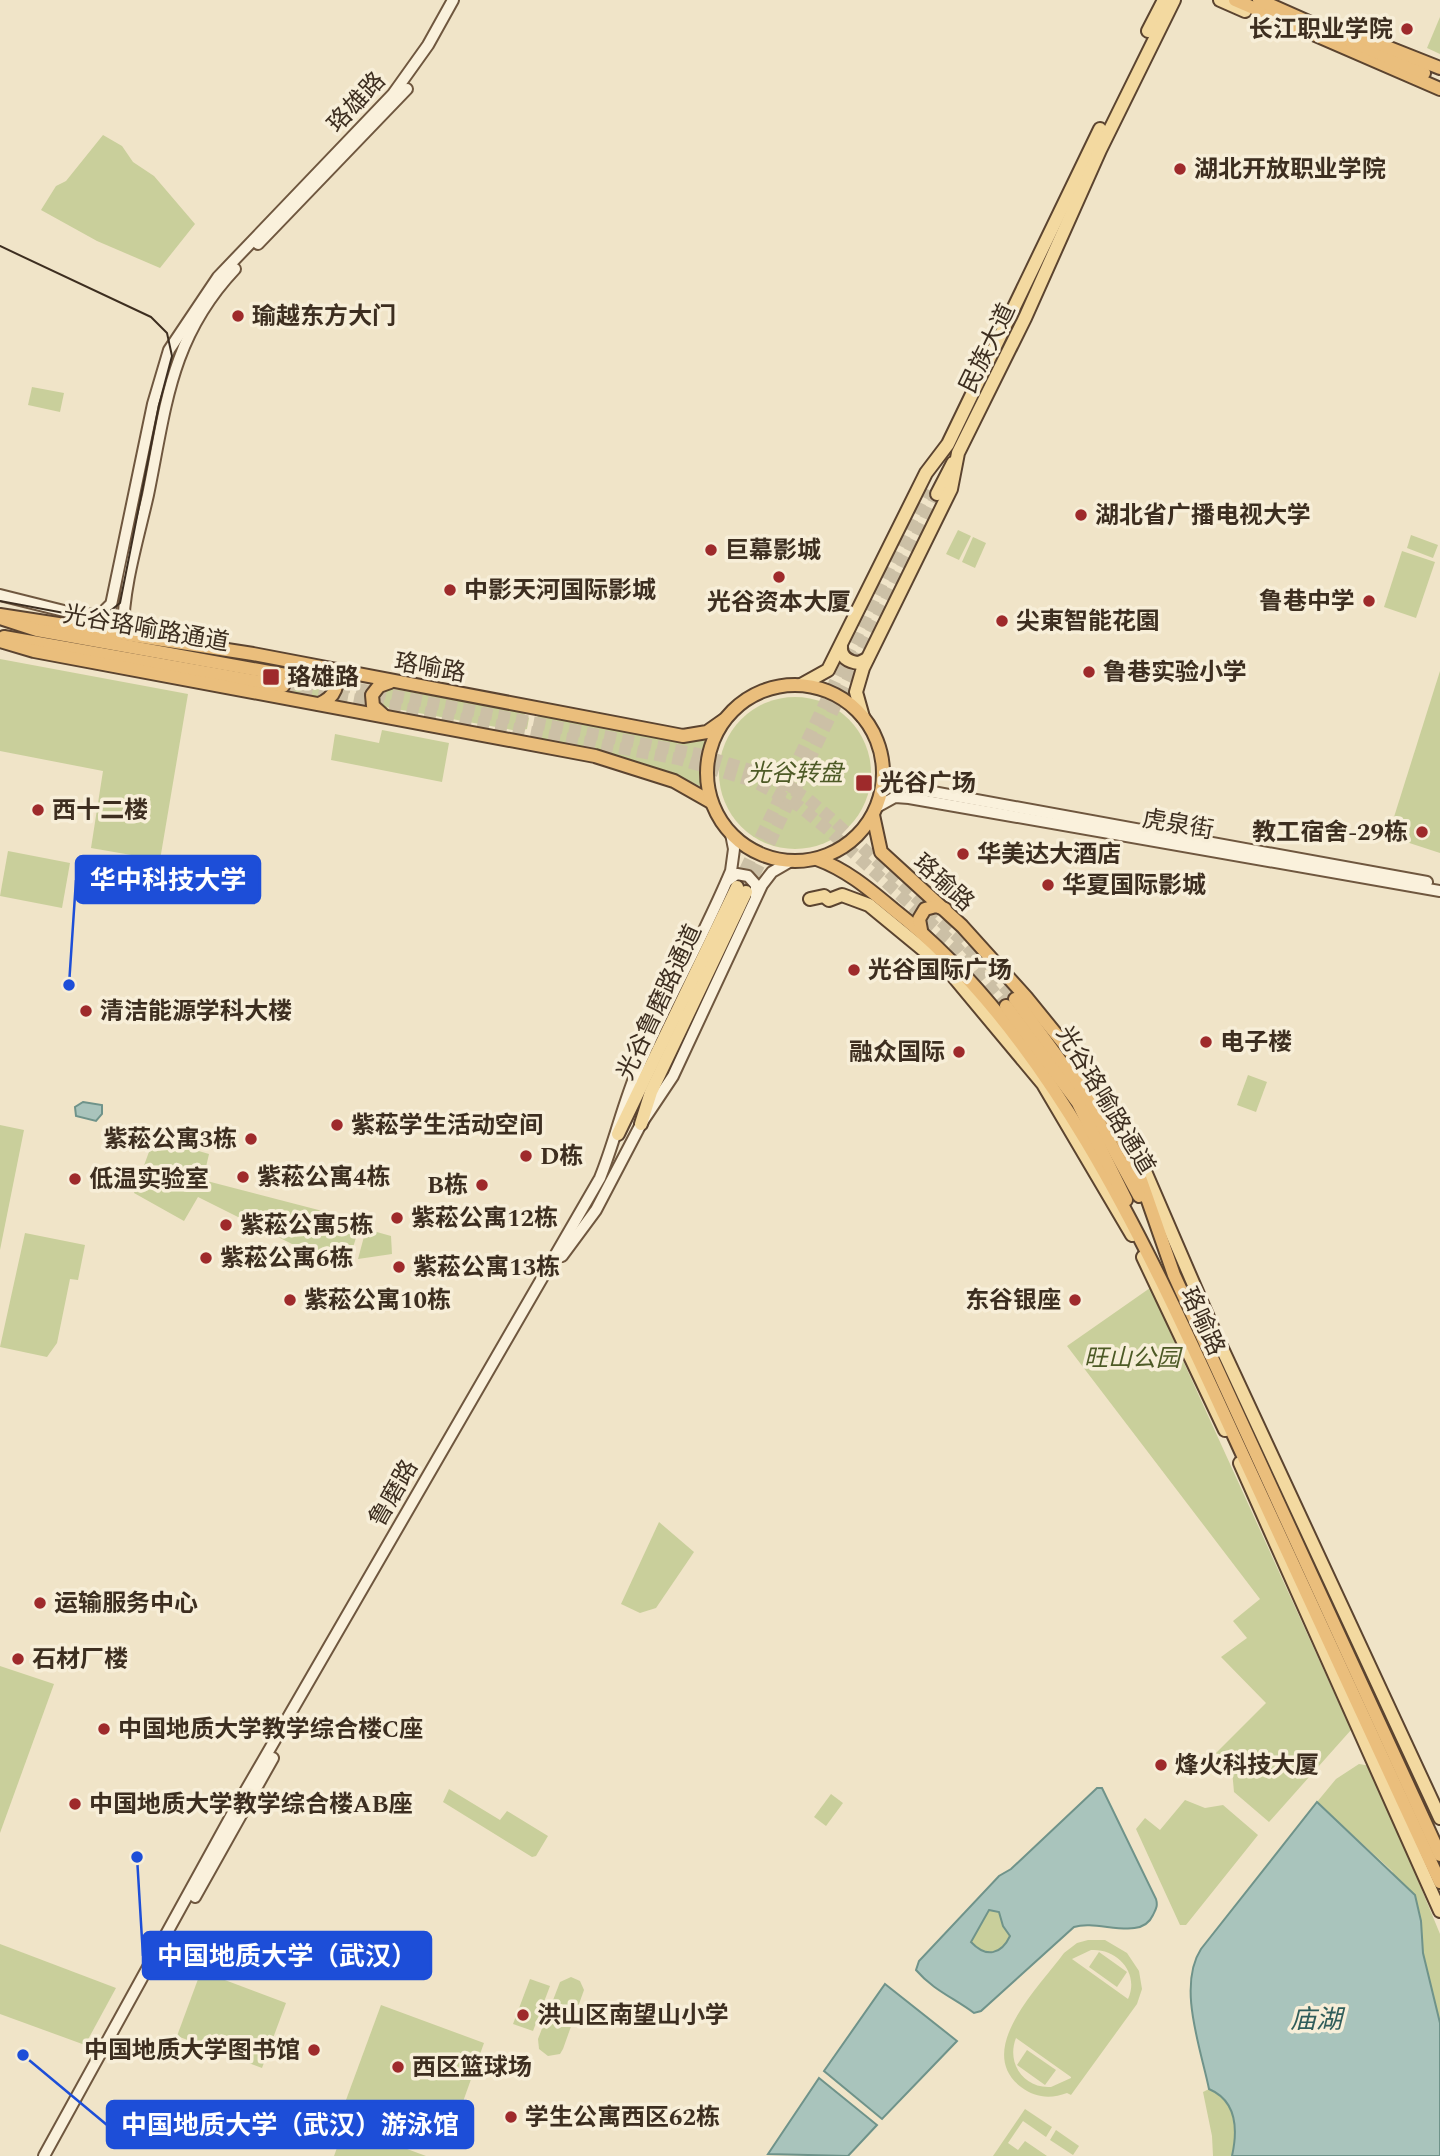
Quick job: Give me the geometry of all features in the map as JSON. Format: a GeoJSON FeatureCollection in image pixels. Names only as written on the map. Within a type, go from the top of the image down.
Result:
{"type":"FeatureCollection","features":[{"type":"Feature","properties":{"kind":"highway"},"geometry":{"type":"LineString","coordinates":[[1235,0],[1440,91]]}},
{"type":"Feature","properties":{"kind":"highway"},"geometry":{"type":"LineString","coordinates":[[1259,0],[1440,77]]}},
{"type":"Feature","properties":{"kind":"highway"},"geometry":{"type":"LineString","coordinates":[[1306,16],[1440,68]]}},
{"type":"Feature","properties":{"kind":"highway","name":"珞喻路"},"geometry":{"type":"LineString","coordinates":[[0,617],[106,629],[683,736],[707,732],[724,720]]}},
{"type":"Feature","properties":{"kind":"highway","name":"光谷珞喻路通道"},"geometry":{"type":"LineString","coordinates":[[0,617],[37,630],[284,681],[0,639]]}},
{"type":"Feature","properties":{"kind":"highway"},"geometry":{"type":"LineString","coordinates":[[0,639],[34,651],[595,756],[674,781],[711,802]]}},
{"type":"Feature","properties":{"kind":"highway"},"geometry":{"type":"LineString","coordinates":[[319,704],[331,698],[336,690],[337,679],[330,670]]}},
{"type":"Feature","properties":{"kind":"highway"},"geometry":{"type":"LineString","coordinates":[[384,716],[373,706],[372,695],[379,686],[394,682]]}},
{"type":"Feature","properties":{"kind":"highway"},"geometry":{"type":"LineString","coordinates":[[786,685],[801,685],[829,692],[863,717],[880,748],[883,771],[875,811],[849,843],[817,859],[791,861],[752,850],[731,834],[711,802],[706,768],[715,734],[724,720],[757,693],[786,685]]}},
{"type":"Feature","properties":{"kind":"highway","name":"珞瑜路"},"geometry":{"type":"LineString","coordinates":[[875,811],[881,852],[945,909],[1004,973]]}},
{"type":"Feature","properties":{"kind":"highway","name":"珞喻路"},"geometry":{"type":"LineString","coordinates":[[817,859],[848,873],[921,930],[1025,1047],[1141,1239],[1440,1882]]}},
{"type":"Feature","properties":{"kind":"highway"},"geometry":{"type":"LineString","coordinates":[[921,930],[919,919],[925,909],[936,906],[945,909]]}},
{"type":"Feature","properties":{"kind":"highway","name":"珞喻路"},"geometry":{"type":"LineString","coordinates":[[1004,973],[1069,1050],[1132,1159],[1174,1275],[1440,1855]]}},
{"type":"Feature","properties":{"kind":"highway","name":"光谷珞喻路通道"},"geometry":{"type":"LineString","coordinates":[[1141,1239],[1115,1171],[1089,1122],[1011,1002],[1081,1089],[1106,1130],[1155,1226]]}},
{"type":"Feature","properties":{"kind":"main road","name":"珞雄路"},"geometry":{"type":"LineString","coordinates":[[106,629],[153,404],[169,350],[218,276],[401,85],[428,45],[453,0]]}},
{"type":"Feature","properties":{"kind":"main road","name":"珞雄路"},"geometry":{"type":"LineString","coordinates":[[122,632],[140,520],[161,421],[183,344],[194,321],[232,272],[397,101],[442,36],[460,0]]}},
{"type":"Feature","properties":{"kind":"main road","name":"民族大道"},"geometry":{"type":"LineString","coordinates":[[863,717],[856,692],[867,659],[951,489],[953,449],[1164,0]]}},
{"type":"Feature","properties":{"kind":"main road","name":"民族大道"},"geometry":{"type":"LineString","coordinates":[[801,685],[828,670],[926,473],[953,449],[1026,318],[1100,150],[1174,0]]}},
{"type":"Feature","properties":{"kind":"main road"},"geometry":{"type":"LineString","coordinates":[[1220,0],[1440,91]]}},
{"type":"Feature","properties":{"kind":"main road"},"geometry":{"type":"LineString","coordinates":[[1270,0],[1440,77]]}},
{"type":"Feature","properties":{"kind":"main road"},"geometry":{"type":"LineString","coordinates":[[932,492],[953,449]]}},
{"type":"Feature","properties":{"kind":"main road"},"geometry":{"type":"LineString","coordinates":[[0,595],[91,616],[106,612],[113,597]]}},
{"type":"Feature","properties":{"kind":"main road"},"geometry":{"type":"LineString","coordinates":[[841,646],[842,654],[848,661],[859,663],[867,659]]}},
{"type":"Feature","properties":{"kind":"main road"},"geometry":{"type":"LineString","coordinates":[[883,771],[910,793]]}},
{"type":"Feature","properties":{"kind":"main road"},"geometry":{"type":"LineString","coordinates":[[875,811],[895,797],[910,793]]}},
{"type":"Feature","properties":{"kind":"main road","name":"虎泉街"},"geometry":{"type":"LineString","coordinates":[[910,793],[1440,884]]}},
{"type":"Feature","properties":{"kind":"main road","name":"虎泉街"},"geometry":{"type":"LineString","coordinates":[[910,793],[1440,891]]}},
{"type":"Feature","properties":{"kind":"main road"},"geometry":{"type":"LineString","coordinates":[[731,834],[741,890],[791,861]]}},
{"type":"Feature","properties":{"kind":"main road","name":"光谷鲁磨路通道"},"geometry":{"type":"LineString","coordinates":[[641,1124],[651,1092],[741,890]]}},
{"type":"Feature","properties":{"kind":"main road","name":"光谷鲁磨路通道"},"geometry":{"type":"LineString","coordinates":[[618,1134],[741,890]]}},
{"type":"Feature","properties":{"kind":"main road"},"geometry":{"type":"LineString","coordinates":[[810,899],[824,895],[829,900],[842,895],[869,905],[914,940],[948,970],[1042,1084],[1137,1243],[1360,1727],[1440,1911]]}},
{"type":"Feature","properties":{"kind":"main road","name":"鲁磨路"},"geometry":{"type":"LineString","coordinates":[[50,2156],[335,1645],[564,1252],[596,1210],[641,1124]]}},
{"type":"Feature","properties":{"kind":"main road"},"geometry":{"type":"LineString","coordinates":[[1128,1132],[1213,1329],[1440,1818]]}},
{"type":"Feature","properties":{"kind":"main road","name":"鲁磨路"},"geometry":{"type":"LineString","coordinates":[[44,2156],[235,1809],[600,1178],[618,1134]]}},
{"type":"Feature","properties":{"kind":"green space"},"geometry":{"type":"Polygon","coordinates":[[[1440,17],[1440,54],[1427,48],[1440,17]]]}},
{"type":"Feature","properties":{"kind":"green space"},"geometry":{"type":"Polygon","coordinates":[[[103,135],[122,146],[133,162],[154,176],[195,224],[160,268],[97,241],[41,210],[56,186],[66,181],[103,135]]]}},
{"type":"Feature","properties":{"kind":"green space"},"geometry":{"type":"Polygon","coordinates":[[[32,387],[64,393],[60,412],[28,405],[32,387]]]}},
{"type":"Feature","properties":{"kind":"green space"},"geometry":{"type":"Polygon","coordinates":[[[958,530],[971,536],[959,560],[946,554],[958,530]]]}},
{"type":"Feature","properties":{"kind":"green space"},"geometry":{"type":"Polygon","coordinates":[[[1411,535],[1438,545],[1433,558],[1407,548],[1411,535]]]}},
{"type":"Feature","properties":{"kind":"green space"},"geometry":{"type":"Polygon","coordinates":[[[973,537],[986,543],[975,568],[962,562],[973,537]]]}},
{"type":"Feature","properties":{"kind":"green space"},"geometry":{"type":"Polygon","coordinates":[[[1402,551],[1435,562],[1416,618],[1384,607],[1402,551]]]}},
{"type":"Feature","properties":{"kind":"green space"},"geometry":{"type":"Polygon","coordinates":[[[0,659],[188,694],[160,860],[91,848],[103,771],[0,751],[0,659]]]}},
{"type":"Feature","properties":{"kind":"green space"},"geometry":{"type":"Polygon","coordinates":[[[292,668],[324,673],[319,698],[288,692],[292,668]]]}},
{"type":"Feature","properties":{"kind":"green space"},"geometry":{"type":"Polygon","coordinates":[[[1440,671],[1440,853],[1388,836],[1440,671]]]}},
{"type":"Feature","properties":{"kind":"green space"},"geometry":{"type":"Polygon","coordinates":[[[388,688],[522,712],[529,718],[527,729],[518,731],[385,707],[378,702],[378,693],[388,688]]]}},
{"type":"Feature","properties":{"kind":"green space","name":"光谷转盘"},"geometry":{"type":"Polygon","coordinates":[[[795,697],[824,703],[848,720],[865,744],[871,773],[865,802],[848,826],[824,843],[795,849],[766,843],[742,826],[725,802],[719,773],[725,744],[742,720],[766,703],[795,697]]]}},
{"type":"Feature","properties":{"kind":"green space"},"geometry":{"type":"Polygon","coordinates":[[[537,713],[688,741],[702,740],[712,735],[704,757],[705,789],[642,763],[532,737],[539,725],[537,713]]]}},
{"type":"Feature","properties":{"kind":"green space"},"geometry":{"type":"Polygon","coordinates":[[[382,730],[449,743],[442,782],[331,760],[335,734],[379,743],[382,730]]]}},
{"type":"Feature","properties":{"kind":"green space"},"geometry":{"type":"Polygon","coordinates":[[[8,851],[70,863],[62,908],[0,896],[8,851]]]}},
{"type":"Feature","properties":{"kind":"green space"},"geometry":{"type":"Polygon","coordinates":[[[1248,1075],[1267,1082],[1256,1112],[1237,1105],[1248,1075]]]}},
{"type":"Feature","properties":{"kind":"green space"},"geometry":{"type":"Polygon","coordinates":[[[0,1125],[24,1130],[0,1250],[0,1125]]]}},
{"type":"Feature","properties":{"kind":"green space"},"geometry":{"type":"Polygon","coordinates":[[[154,1138],[209,1154],[203,1180],[361,1221],[346,1271],[198,1197],[184,1221],[134,1193],[154,1138]]]}},
{"type":"Feature","properties":{"kind":"green space"},"geometry":{"type":"Polygon","coordinates":[[[366,1229],[391,1236],[392,1254],[358,1259],[366,1229]]]}},
{"type":"Feature","properties":{"kind":"green space"},"geometry":{"type":"Polygon","coordinates":[[[25,1233],[85,1245],[78,1280],[70,1279],[57,1343],[47,1357],[0,1347],[25,1233]]]}},
{"type":"Feature","properties":{"kind":"green space","name":"旺山公园"},"geometry":{"type":"Polygon","coordinates":[[[1150,1288],[1351,1730],[1269,1822],[1234,1792],[1232,1770],[1216,1753],[1266,1703],[1221,1657],[1247,1638],[1233,1621],[1260,1599],[1067,1346],[1150,1288]]]}},
{"type":"Feature","properties":{"kind":"green space"},"geometry":{"type":"Polygon","coordinates":[[[659,1522],[694,1552],[656,1608],[640,1613],[621,1604],[659,1522]]]}},
{"type":"Feature","properties":{"kind":"green space"},"geometry":{"type":"Polygon","coordinates":[[[0,1666],[54,1684],[0,1833],[0,1666]]]}},
{"type":"Feature","properties":{"kind":"green space"},"geometry":{"type":"Polygon","coordinates":[[[1359,1764],[1371,1766],[1440,1934],[1440,2023],[1423,1953],[1421,1921],[1392,1871],[1317,1802],[1336,1779],[1359,1764]]]}},
{"type":"Feature","properties":{"kind":"green space"},"geometry":{"type":"Polygon","coordinates":[[[449,1789],[500,1820],[507,1811],[548,1836],[536,1856],[532,1857],[443,1802],[449,1789]]]}},
{"type":"Feature","properties":{"kind":"green space"},"geometry":{"type":"Polygon","coordinates":[[[831,1794],[843,1803],[826,1826],[814,1817],[831,1794]]]}},
{"type":"Feature","properties":{"kind":"green space"},"geometry":{"type":"Polygon","coordinates":[[[1185,1800],[1205,1808],[1223,1805],[1258,1835],[1186,1925],[1180,1925],[1136,1829],[1145,1818],[1160,1830],[1185,1800]]]}},
{"type":"Feature","properties":{"kind":"green space"},"geometry":{"type":"Polygon","coordinates":[[[989,1910],[999,1912],[1003,1926],[1010,1936],[1001,1951],[992,1953],[981,1950],[971,1942],[989,1910]]]}},
{"type":"Feature","properties":{"kind":"green space"},"geometry":{"type":"Polygon","coordinates":[[[1105,1940],[1127,1953],[1139,1971],[1142,1989],[1137,2004],[1071,2095],[1037,2095],[1026,2091],[1008,2072],[1004,2055],[1007,2037],[1027,2000],[1064,1953],[1077,1943],[1105,1940]],[[1091,1950],[1072,1959],[1128,1999],[1131,1980],[1124,1964],[1109,1953],[1091,1950]],[[1016,2038],[1013,2056],[1025,2079],[1033,2084],[1051,2087],[1071,2078],[1071,2077],[1016,2038]]]}},
{"type":"Feature","properties":{"kind":"green space"},"geometry":{"type":"Polygon","coordinates":[[[0,1944],[116,1988],[85,2045],[0,2014],[0,1944]]]}},
{"type":"Feature","properties":{"kind":"green space"},"geometry":{"type":"Polygon","coordinates":[[[1099,1952],[1127,1972],[1117,1987],[1089,1967],[1099,1952]]]}},
{"type":"Feature","properties":{"kind":"green space"},"geometry":{"type":"Polygon","coordinates":[[[201,1971],[286,2003],[262,2068],[177,2036],[201,1971]]]}},
{"type":"Feature","properties":{"kind":"green space"},"geometry":{"type":"Polygon","coordinates":[[[571,1977],[580,1981],[584,1990],[563,2049],[560,2054],[548,2056],[539,2049],[538,2039],[560,1982],[571,1977]]]}},
{"type":"Feature","properties":{"kind":"green space"},"geometry":{"type":"Polygon","coordinates":[[[530,1979],[550,1986],[533,2031],[513,2024],[530,1979]]]}},
{"type":"Feature","properties":{"kind":"green space"},"geometry":{"type":"Polygon","coordinates":[[[381,2005],[484,2043],[450,2138],[346,2100],[381,2005]]]}},
{"type":"Feature","properties":{"kind":"green space"},"geometry":{"type":"Polygon","coordinates":[[[1027,2050],[1056,2070],[1045,2085],[1017,2065],[1027,2050]]]}},
{"type":"Feature","properties":{"kind":"green space"},"geometry":{"type":"Polygon","coordinates":[[[1209,2089],[1225,2101],[1233,2117],[1235,2136],[1232,2156],[1213,2156],[1203,2092],[1209,2089]]]}},
{"type":"Feature","properties":{"kind":"green space"},"geometry":{"type":"Polygon","coordinates":[[[1025,2109],[1052,2127],[1046,2137],[1023,2121],[1008,2143],[1018,2150],[1025,2141],[1047,2156],[993,2156],[1025,2109]]]}},
{"type":"Feature","properties":{"kind":"green space"},"geometry":{"type":"Polygon","coordinates":[[[345,2126],[426,2156],[334,2156],[345,2126]]]}},
{"type":"Feature","properties":{"kind":"green space"},"geometry":{"type":"Polygon","coordinates":[[[1056,2130],[1079,2146],[1073,2155],[1050,2140],[1056,2130]]]}},
{"type":"Feature","properties":{"kind":"water"},"geometry":{"type":"Polygon","coordinates":[[[83,1102],[102,1105],[102,1114],[96,1121],[76,1116],[75,1107],[83,1102]]]}},
{"type":"Feature","properties":{"kind":"water"},"geometry":{"type":"Polygon","coordinates":[[[1097,1788],[1102,1788],[1157,1904],[1147,1923],[1139,1927],[1074,1927],[981,2011],[974,2013],[916,1970],[919,1961],[999,1876],[1011,1869],[1097,1788]],[[989,1910],[971,1942],[982,1950],[998,1950],[1010,1936],[1003,1926],[999,1912],[989,1910]]]}},
{"type":"Feature","properties":{"kind":"water","name":"庙湖"},"geometry":{"type":"Polygon","coordinates":[[[1317,1802],[1415,1895],[1421,1921],[1423,1953],[1440,2023],[1440,2156],[1232,2156],[1235,2136],[1233,2117],[1225,2101],[1209,2089],[1193,2018],[1191,1981],[1194,1964],[1201,1949],[1317,1802]]]}},
{"type":"Feature","properties":{"kind":"water"},"geometry":{"type":"Polygon","coordinates":[[[885,1984],[957,2041],[882,2119],[824,2071],[885,1984]]]}},
{"type":"Feature","properties":{"kind":"water"},"geometry":{"type":"Polygon","coordinates":[[[819,2078],[877,2125],[848,2156],[768,2154],[819,2078]]]}},
{"type":"Feature","properties":{"kind":"tunnel"},"geometry":{"type":"LineString","coordinates":[[737,887],[927,489]]}},
{"type":"Feature","properties":{"kind":"tunnel"},"geometry":{"type":"LineString","coordinates":[[746,892],[937,494]]}},
{"type":"Feature","properties":{"kind":"tunnel"},"geometry":{"type":"LineString","coordinates":[[286,675],[698,754],[767,775],[807,798],[834,821],[960,939],[1015,999]]}},
{"type":"Feature","properties":{"kind":"tunnel"},"geometry":{"type":"LineString","coordinates":[[283,686],[678,759],[753,781],[799,806],[827,829],[954,944],[1006,1006]]}},
{"type":"Feature","properties":{"kind":"tram line"},"geometry":{"type":"LineString","coordinates":[[0,246],[151,317],[167,333],[172,356],[159,405],[120,603],[104,616],[91,618],[0,601]]}},
{"type":"Feature","properties":{"kind":"place","name":"长江职业学院"},"geometry":{"type":"Point","coordinates":[1407,29]}},
{"type":"Feature","properties":{"kind":"place","name":"湖北开放职业学院"},"geometry":{"type":"Point","coordinates":[1180,169]}},
{"type":"Feature","properties":{"kind":"place","name":"瑜越东方大门"},"geometry":{"type":"Point","coordinates":[238,316]}},
{"type":"Feature","properties":{"kind":"place","name":"湖北省广播电视大学"},"geometry":{"type":"Point","coordinates":[1081,515]}},
{"type":"Feature","properties":{"kind":"place","name":"巨幕影城"},"geometry":{"type":"Point","coordinates":[711,550]}},
{"type":"Feature","properties":{"kind":"place","name":"光谷资本大厦"},"geometry":{"type":"Point","coordinates":[779,577]}},
{"type":"Feature","properties":{"kind":"place","name":"中影天河国际影城"},"geometry":{"type":"Point","coordinates":[450,590]}},
{"type":"Feature","properties":{"kind":"place","name":"鲁巷中学"},"geometry":{"type":"Point","coordinates":[1369,601]}},
{"type":"Feature","properties":{"kind":"place","name":"尖東智能花園"},"geometry":{"type":"Point","coordinates":[1002,621]}},
{"type":"Feature","properties":{"kind":"place","name":"鲁巷实验小学"},"geometry":{"type":"Point","coordinates":[1089,672]}},
{"type":"Feature","properties":{"kind":"place","name":"珞雄路"},"geometry":{"type":"Point","coordinates":[271,677]}},
{"type":"Feature","properties":{"kind":"place","name":"光谷广场"},"geometry":{"type":"Point","coordinates":[864,783]}},
{"type":"Feature","properties":{"kind":"place","name":"西十二楼"},"geometry":{"type":"Point","coordinates":[38,810]}},
{"type":"Feature","properties":{"kind":"place","name":"教工宿舍-29栋"},"geometry":{"type":"Point","coordinates":[1422,832]}},
{"type":"Feature","properties":{"kind":"place","name":"华美达大酒店"},"geometry":{"type":"Point","coordinates":[963,854]}},
{"type":"Feature","properties":{"kind":"place","name":"华夏国际影城"},"geometry":{"type":"Point","coordinates":[1048,885]}},
{"type":"Feature","properties":{"kind":"place","name":"光谷国际广场"},"geometry":{"type":"Point","coordinates":[854,970]}},
{"type":"Feature","properties":{"kind":"place","name":"华中科技大学"},"geometry":{"type":"Point","coordinates":[69,985]}},
{"type":"Feature","properties":{"kind":"place","name":"清洁能源学科大楼"},"geometry":{"type":"Point","coordinates":[86,1011]}},
{"type":"Feature","properties":{"kind":"place","name":"电子楼"},"geometry":{"type":"Point","coordinates":[1206,1042]}},
{"type":"Feature","properties":{"kind":"place","name":"融众国际"},"geometry":{"type":"Point","coordinates":[959,1052]}},
{"type":"Feature","properties":{"kind":"place","name":"紫菘学生活动空间"},"geometry":{"type":"Point","coordinates":[337,1125]}},
{"type":"Feature","properties":{"kind":"place","name":"紫菘公寓3栋"},"geometry":{"type":"Point","coordinates":[251,1139]}},
{"type":"Feature","properties":{"kind":"place","name":"D栋"},"geometry":{"type":"Point","coordinates":[526,1156]}},
{"type":"Feature","properties":{"kind":"place","name":"紫菘公寓4栋"},"geometry":{"type":"Point","coordinates":[243,1177]}},
{"type":"Feature","properties":{"kind":"place","name":"低温实验室"},"geometry":{"type":"Point","coordinates":[75,1179]}},
{"type":"Feature","properties":{"kind":"place","name":"B栋"},"geometry":{"type":"Point","coordinates":[482,1185]}},
{"type":"Feature","properties":{"kind":"place","name":"紫菘公寓12栋"},"geometry":{"type":"Point","coordinates":[397,1218]}},
{"type":"Feature","properties":{"kind":"place","name":"紫菘公寓5栋"},"geometry":{"type":"Point","coordinates":[226,1225]}},
{"type":"Feature","properties":{"kind":"place","name":"紫菘公寓6栋"},"geometry":{"type":"Point","coordinates":[206,1258]}},
{"type":"Feature","properties":{"kind":"place","name":"紫菘公寓13栋"},"geometry":{"type":"Point","coordinates":[399,1267]}},
{"type":"Feature","properties":{"kind":"place","name":"紫菘公寓10栋"},"geometry":{"type":"Point","coordinates":[290,1300]}},
{"type":"Feature","properties":{"kind":"place","name":"东谷银座"},"geometry":{"type":"Point","coordinates":[1075,1300]}},
{"type":"Feature","properties":{"kind":"place","name":"运输服务中心"},"geometry":{"type":"Point","coordinates":[40,1603]}},
{"type":"Feature","properties":{"kind":"place","name":"石材厂楼"},"geometry":{"type":"Point","coordinates":[18,1659]}},
{"type":"Feature","properties":{"kind":"place","name":"中国地质大学教学综合楼C座"},"geometry":{"type":"Point","coordinates":[104,1729]}},
{"type":"Feature","properties":{"kind":"place","name":"烽火科技大厦"},"geometry":{"type":"Point","coordinates":[1161,1765]}},
{"type":"Feature","properties":{"kind":"place","name":"中国地质大学教学综合楼AB座"},"geometry":{"type":"Point","coordinates":[75,1804]}},
{"type":"Feature","properties":{"kind":"place","name":"中国地质大学（武汉）"},"geometry":{"type":"Point","coordinates":[137,1857]}},
{"type":"Feature","properties":{"kind":"place","name":"洪山区南望山小学"},"geometry":{"type":"Point","coordinates":[523,2015]}},
{"type":"Feature","properties":{"kind":"place","name":"中国地质大学图书馆"},"geometry":{"type":"Point","coordinates":[314,2050]}},
{"type":"Feature","properties":{"kind":"place","name":"中国地质大学（武汉）游泳馆"},"geometry":{"type":"Point","coordinates":[23,2055]}},
{"type":"Feature","properties":{"kind":"place","name":"西区篮球场"},"geometry":{"type":"Point","coordinates":[398,2067]}},
{"type":"Feature","properties":{"kind":"place","name":"学生公寓西区62栋"},"geometry":{"type":"Point","coordinates":[511,2117]}}]}
